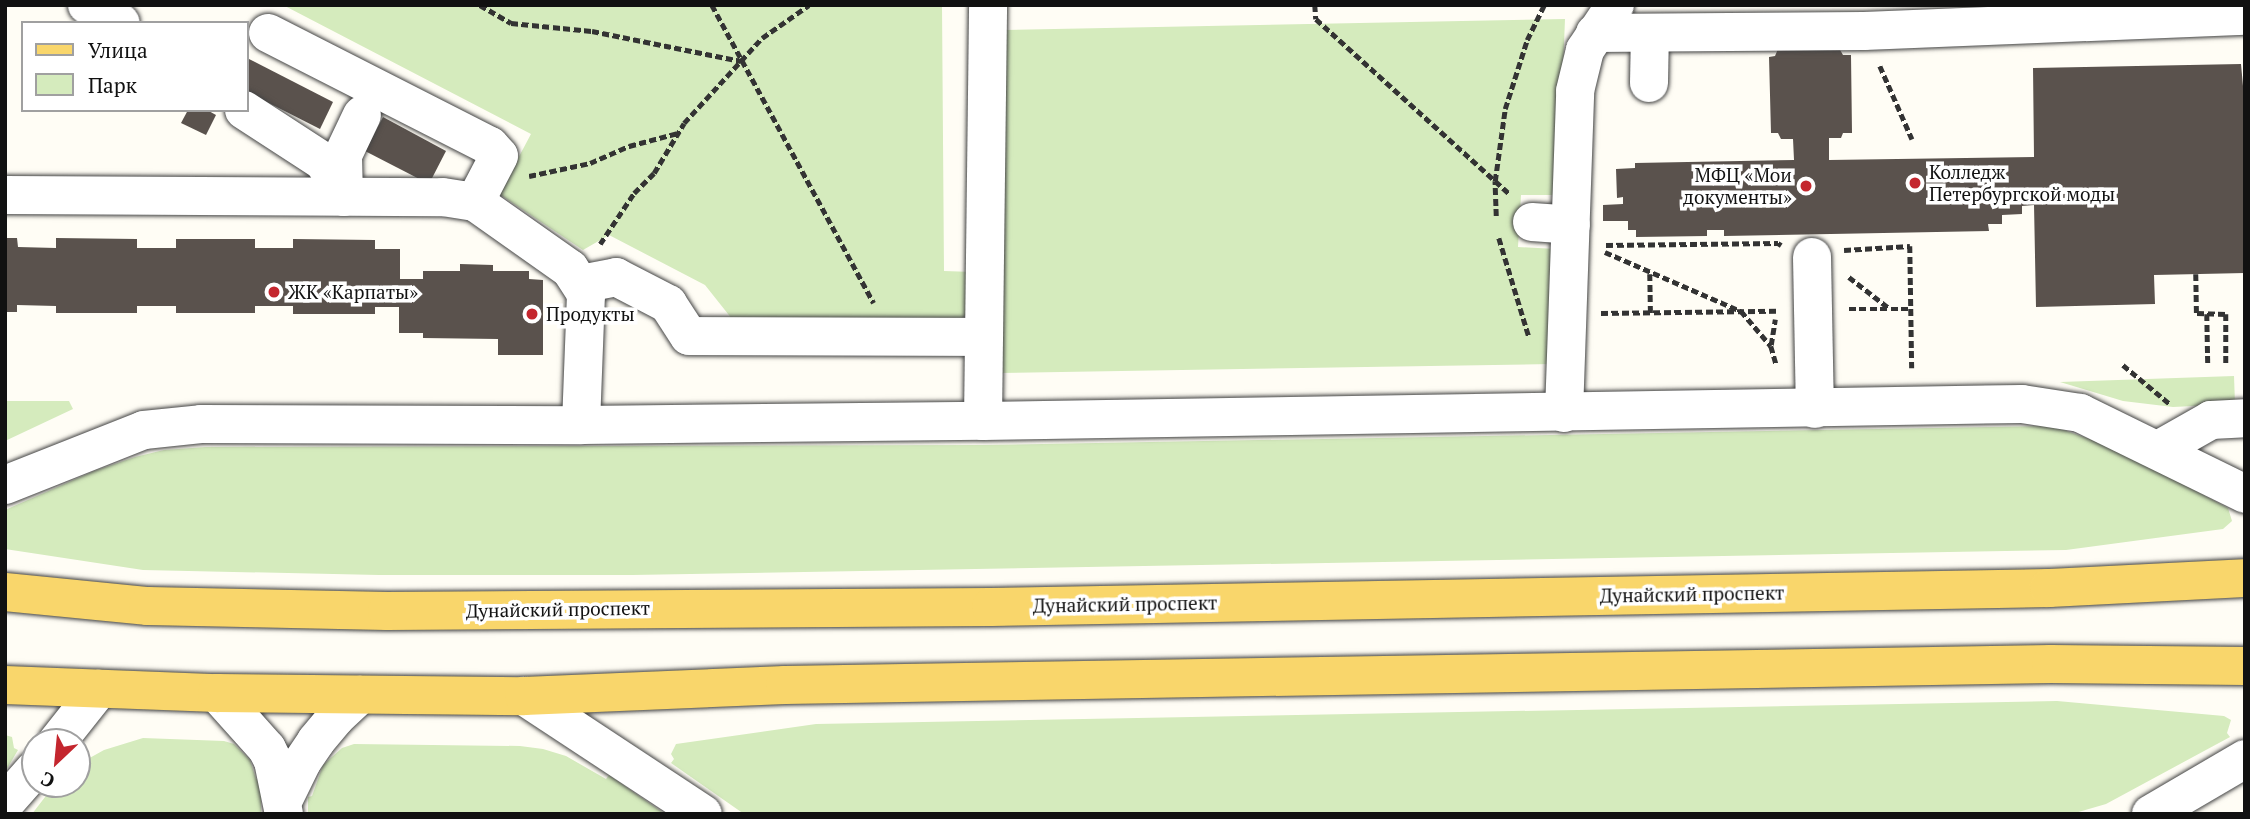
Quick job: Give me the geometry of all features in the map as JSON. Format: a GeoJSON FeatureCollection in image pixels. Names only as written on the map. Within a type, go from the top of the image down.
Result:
{"type":"FeatureCollection","features":[{"type":"Feature","properties":{"kind":"main road","name":"Дунайский проспект"},"geometry":{"type":"LineString","coordinates":[[5,592],[148,606],[387,611],[1019,606],[2035,588],[2245,578]]}},
{"type":"Feature","properties":{"kind":"main road"},"geometry":{"type":"LineString","coordinates":[[5,685],[217,693],[524,696],[785,685],[2037,664],[2245,666]]}},
{"type":"Feature","properties":{"kind":"street"},"geometry":{"type":"LineString","coordinates":[[87,5],[117,21]]}},
{"type":"Feature","properties":{"kind":"street"},"geometry":{"type":"LineString","coordinates":[[136,21],[143,5]]}},
{"type":"Feature","properties":{"kind":"street"},"geometry":{"type":"LineString","coordinates":[[983,421],[988,5]]}},
{"type":"Feature","properties":{"kind":"street"},"geometry":{"type":"LineString","coordinates":[[1564,413],[1575,91],[1585,50],[1605,19],[1650,33],[1864,31],[2245,16]]}},
{"type":"Feature","properties":{"kind":"street"},"geometry":{"type":"LineString","coordinates":[[268,33],[491,146],[499,156],[475,202]]}},
{"type":"Feature","properties":{"kind":"street"},"geometry":{"type":"LineString","coordinates":[[1648,83],[1650,33]]}},
{"type":"Feature","properties":{"kind":"street"},"geometry":{"type":"LineString","coordinates":[[247,112],[324,162],[344,197]]}},
{"type":"Feature","properties":{"kind":"street"},"geometry":{"type":"LineString","coordinates":[[344,197],[343,155],[362,115]]}},
{"type":"Feature","properties":{"kind":"street"},"geometry":{"type":"LineString","coordinates":[[441,169],[462,180],[475,202],[570,268],[586,294],[580,425]]}},
{"type":"Feature","properties":{"kind":"street"},"geometry":{"type":"LineString","coordinates":[[5,195],[443,197],[475,202]]}},
{"type":"Feature","properties":{"kind":"street"},"geometry":{"type":"LineString","coordinates":[[1532,222],[1571,225]]}},
{"type":"Feature","properties":{"kind":"street"},"geometry":{"type":"LineString","coordinates":[[1812,257],[1795,310],[1815,409]]}},
{"type":"Feature","properties":{"kind":"street"},"geometry":{"type":"LineString","coordinates":[[580,284],[616,277],[668,304],[689,336],[984,337]]}},
{"type":"Feature","properties":{"kind":"street"},"geometry":{"type":"LineString","coordinates":[[5,485],[144,430],[201,424],[580,425],[983,421],[2022,404],[2080,413],[2245,494]]}},
{"type":"Feature","properties":{"kind":"street"},"geometry":{"type":"LineString","coordinates":[[2158,450],[2211,420],[2245,418]]}},
{"type":"Feature","properties":{"kind":"street"},"geometry":{"type":"LineString","coordinates":[[68,728],[99,689]]}},
{"type":"Feature","properties":{"kind":"street"},"geometry":{"type":"LineString","coordinates":[[217,693],[267,749],[284,807]]}},
{"type":"Feature","properties":{"kind":"street"},"geometry":{"type":"LineString","coordinates":[[284,807],[302,762],[316,741],[335,718],[360,695]]}},
{"type":"Feature","properties":{"kind":"street"},"geometry":{"type":"LineString","coordinates":[[524,696],[703,814]]}},
{"type":"Feature","properties":{"kind":"street"},"geometry":{"type":"LineString","coordinates":[[2151,814],[2208,798],[2245,759]]}},
{"type":"Feature","properties":{"kind":"street"},"geometry":{"type":"LineString","coordinates":[[5,803],[21,785]]}},
{"type":"Feature","properties":{"kind":"path"},"geometry":{"type":"LineString","coordinates":[[480,5],[511,23],[592,31],[742,61]]}},
{"type":"Feature","properties":{"kind":"path"},"geometry":{"type":"LineString","coordinates":[[712,5],[876,305]]}},
{"type":"Feature","properties":{"kind":"path"},"geometry":{"type":"LineString","coordinates":[[580,284],[607,229],[634,193],[654,173],[679,133],[771,31],[809,5]]}},
{"type":"Feature","properties":{"kind":"path"},"geometry":{"type":"LineString","coordinates":[[1315,5],[1316,19],[1524,207],[1532,222]]}},
{"type":"Feature","properties":{"kind":"path"},"geometry":{"type":"LineString","coordinates":[[1864,31],[1912,139]]}},
{"type":"Feature","properties":{"kind":"path"},"geometry":{"type":"LineString","coordinates":[[475,202],[529,176],[590,163],[629,146],[679,133]]}},
{"type":"Feature","properties":{"kind":"path"},"geometry":{"type":"LineString","coordinates":[[1602,251],[1741,311],[1771,346],[1779,370]]}},
{"type":"Feature","properties":{"kind":"path"},"geometry":{"type":"LineString","coordinates":[[1650,274],[1651,313]]}},
{"type":"Feature","properties":{"kind":"path"},"geometry":{"type":"LineString","coordinates":[[2196,274],[2197,313],[2226,314],[2226,363]]}},
{"type":"Feature","properties":{"kind":"path"},"geometry":{"type":"LineString","coordinates":[[1845,275],[1889,309]]}},
{"type":"Feature","properties":{"kind":"path"},"geometry":{"type":"LineString","coordinates":[[1569,314],[1911,309]]}},
{"type":"Feature","properties":{"kind":"path"},"geometry":{"type":"LineString","coordinates":[[1771,346],[1795,310]]}},
{"type":"Feature","properties":{"kind":"path"},"geometry":{"type":"LineString","coordinates":[[2207,314],[2208,364]]}},
{"type":"Feature","properties":{"kind":"path"},"geometry":{"type":"LineString","coordinates":[[2123,365],[2179,410]]}},
{"type":"Feature","properties":{"kind":"green space"},"geometry":{"type":"Polygon","coordinates":[[[283,5],[942,5],[944,271],[973,272],[974,300],[963,318],[732,319],[705,285],[609,235],[583,250],[499,194],[531,134],[283,5]]]}},
{"type":"Feature","properties":{"kind":"green space"},"geometry":{"type":"Polygon","coordinates":[[[1565,19],[1558,195],[1521,195],[1518,247],[1556,249],[1551,364],[998,373],[1004,30],[1565,19]]]}},
{"type":"Feature","properties":{"kind":"green space"},"geometry":{"type":"Polygon","coordinates":[[[2234,376],[2235,404],[2173,407],[2123,401],[2060,382],[2234,376]]]}},
{"type":"Feature","properties":{"kind":"green space"},"geometry":{"type":"Polygon","coordinates":[[[5,401],[69,401],[73,409],[5,441],[5,401]]]}},
{"type":"Feature","properties":{"kind":"green space"},"geometry":{"type":"Polygon","coordinates":[[[2052,426],[2113,447],[2228,508],[2232,521],[2223,529],[2066,550],[632,575],[379,575],[143,570],[5,549],[5,510],[94,471],[135,457],[164,450],[206,447],[983,445],[2052,426]]]}},
{"type":"Feature","properties":{"kind":"green space"},"geometry":{"type":"Polygon","coordinates":[[[2057,701],[2224,716],[2231,720],[2227,733],[2230,737],[2106,804],[2075,813],[744,814],[671,763],[674,759],[671,754],[676,744],[816,724],[2057,701]]]}},
{"type":"Feature","properties":{"kind":"green space"},"geometry":{"type":"Polygon","coordinates":[[[5,735],[12,737],[14,748],[18,750],[5,772],[5,735]]]}},
{"type":"Feature","properties":{"kind":"green space"},"geometry":{"type":"Polygon","coordinates":[[[143,738],[224,741],[234,744],[250,760],[256,779],[261,780],[261,814],[32,814],[44,798],[91,798],[91,757],[104,750],[143,738]]]}},
{"type":"Feature","properties":{"kind":"green space"},"geometry":{"type":"Polygon","coordinates":[[[354,744],[520,746],[543,749],[566,756],[606,779],[609,775],[665,814],[308,814],[308,797],[312,796],[323,765],[342,748],[354,744]]]}},
{"type":"Feature","properties":{"kind":"building"},"geometry":{"type":"Polygon","coordinates":[[[1839,48],[1843,55],[1851,55],[1852,133],[1843,133],[1841,138],[1829,138],[1829,160],[2034,157],[2033,68],[2241,64],[2245,108],[2245,273],[2154,275],[2155,304],[2036,307],[2034,205],[2022,206],[2022,214],[2002,215],[2002,224],[1988,224],[1989,231],[1724,236],[1724,230],[1707,230],[1707,236],[1636,237],[1636,230],[1628,230],[1628,221],[1603,221],[1603,205],[1623,204],[1623,197],[1617,198],[1616,169],[1635,168],[1635,163],[1794,160],[1793,139],[1781,139],[1778,133],[1771,133],[1769,57],[1775,56],[1778,49],[1839,48]]]}},
{"type":"Feature","properties":{"kind":"building"},"geometry":{"type":"Polygon","coordinates":[[[249,59],[333,102],[320,129],[248,93],[249,59]]]}},
{"type":"Feature","properties":{"kind":"building"},"geometry":{"type":"Polygon","coordinates":[[[187,112],[211,112],[216,115],[206,135],[181,123],[187,112]]]}},
{"type":"Feature","properties":{"kind":"building"},"geometry":{"type":"Polygon","coordinates":[[[383,117],[446,151],[429,184],[365,151],[383,117]]]}},
{"type":"Feature","properties":{"kind":"building","name":"ЖК «Карпаты»"},"geometry":{"type":"Polygon","coordinates":[[[5,238],[17,238],[18,247],[56,248],[56,238],[137,239],[137,248],[176,248],[176,239],[255,239],[255,248],[293,248],[293,239],[375,240],[375,249],[400,249],[400,279],[423,279],[423,271],[460,271],[460,264],[493,265],[493,271],[529,271],[529,279],[543,280],[543,355],[498,355],[498,339],[423,338],[423,333],[399,333],[399,307],[375,307],[375,314],[293,314],[293,306],[255,306],[255,313],[176,313],[176,306],[137,306],[137,313],[56,313],[56,306],[17,305],[17,312],[5,312],[5,238]]]}},
{"type":"Feature","properties":{"kind":"place","name":"Колледж Петербургской моды"},"geometry":{"type":"Point","coordinates":[1915,183]}},
{"type":"Feature","properties":{"kind":"place","name":"МФЦ «Мои документы»"},"geometry":{"type":"Point","coordinates":[1806,186]}},
{"type":"Feature","properties":{"kind":"place","name":"ЖК «Карпаты»"},"geometry":{"type":"Point","coordinates":[274,292]}},
{"type":"Feature","properties":{"kind":"place","name":"Продукты"},"geometry":{"type":"Point","coordinates":[532,314]}}]}
